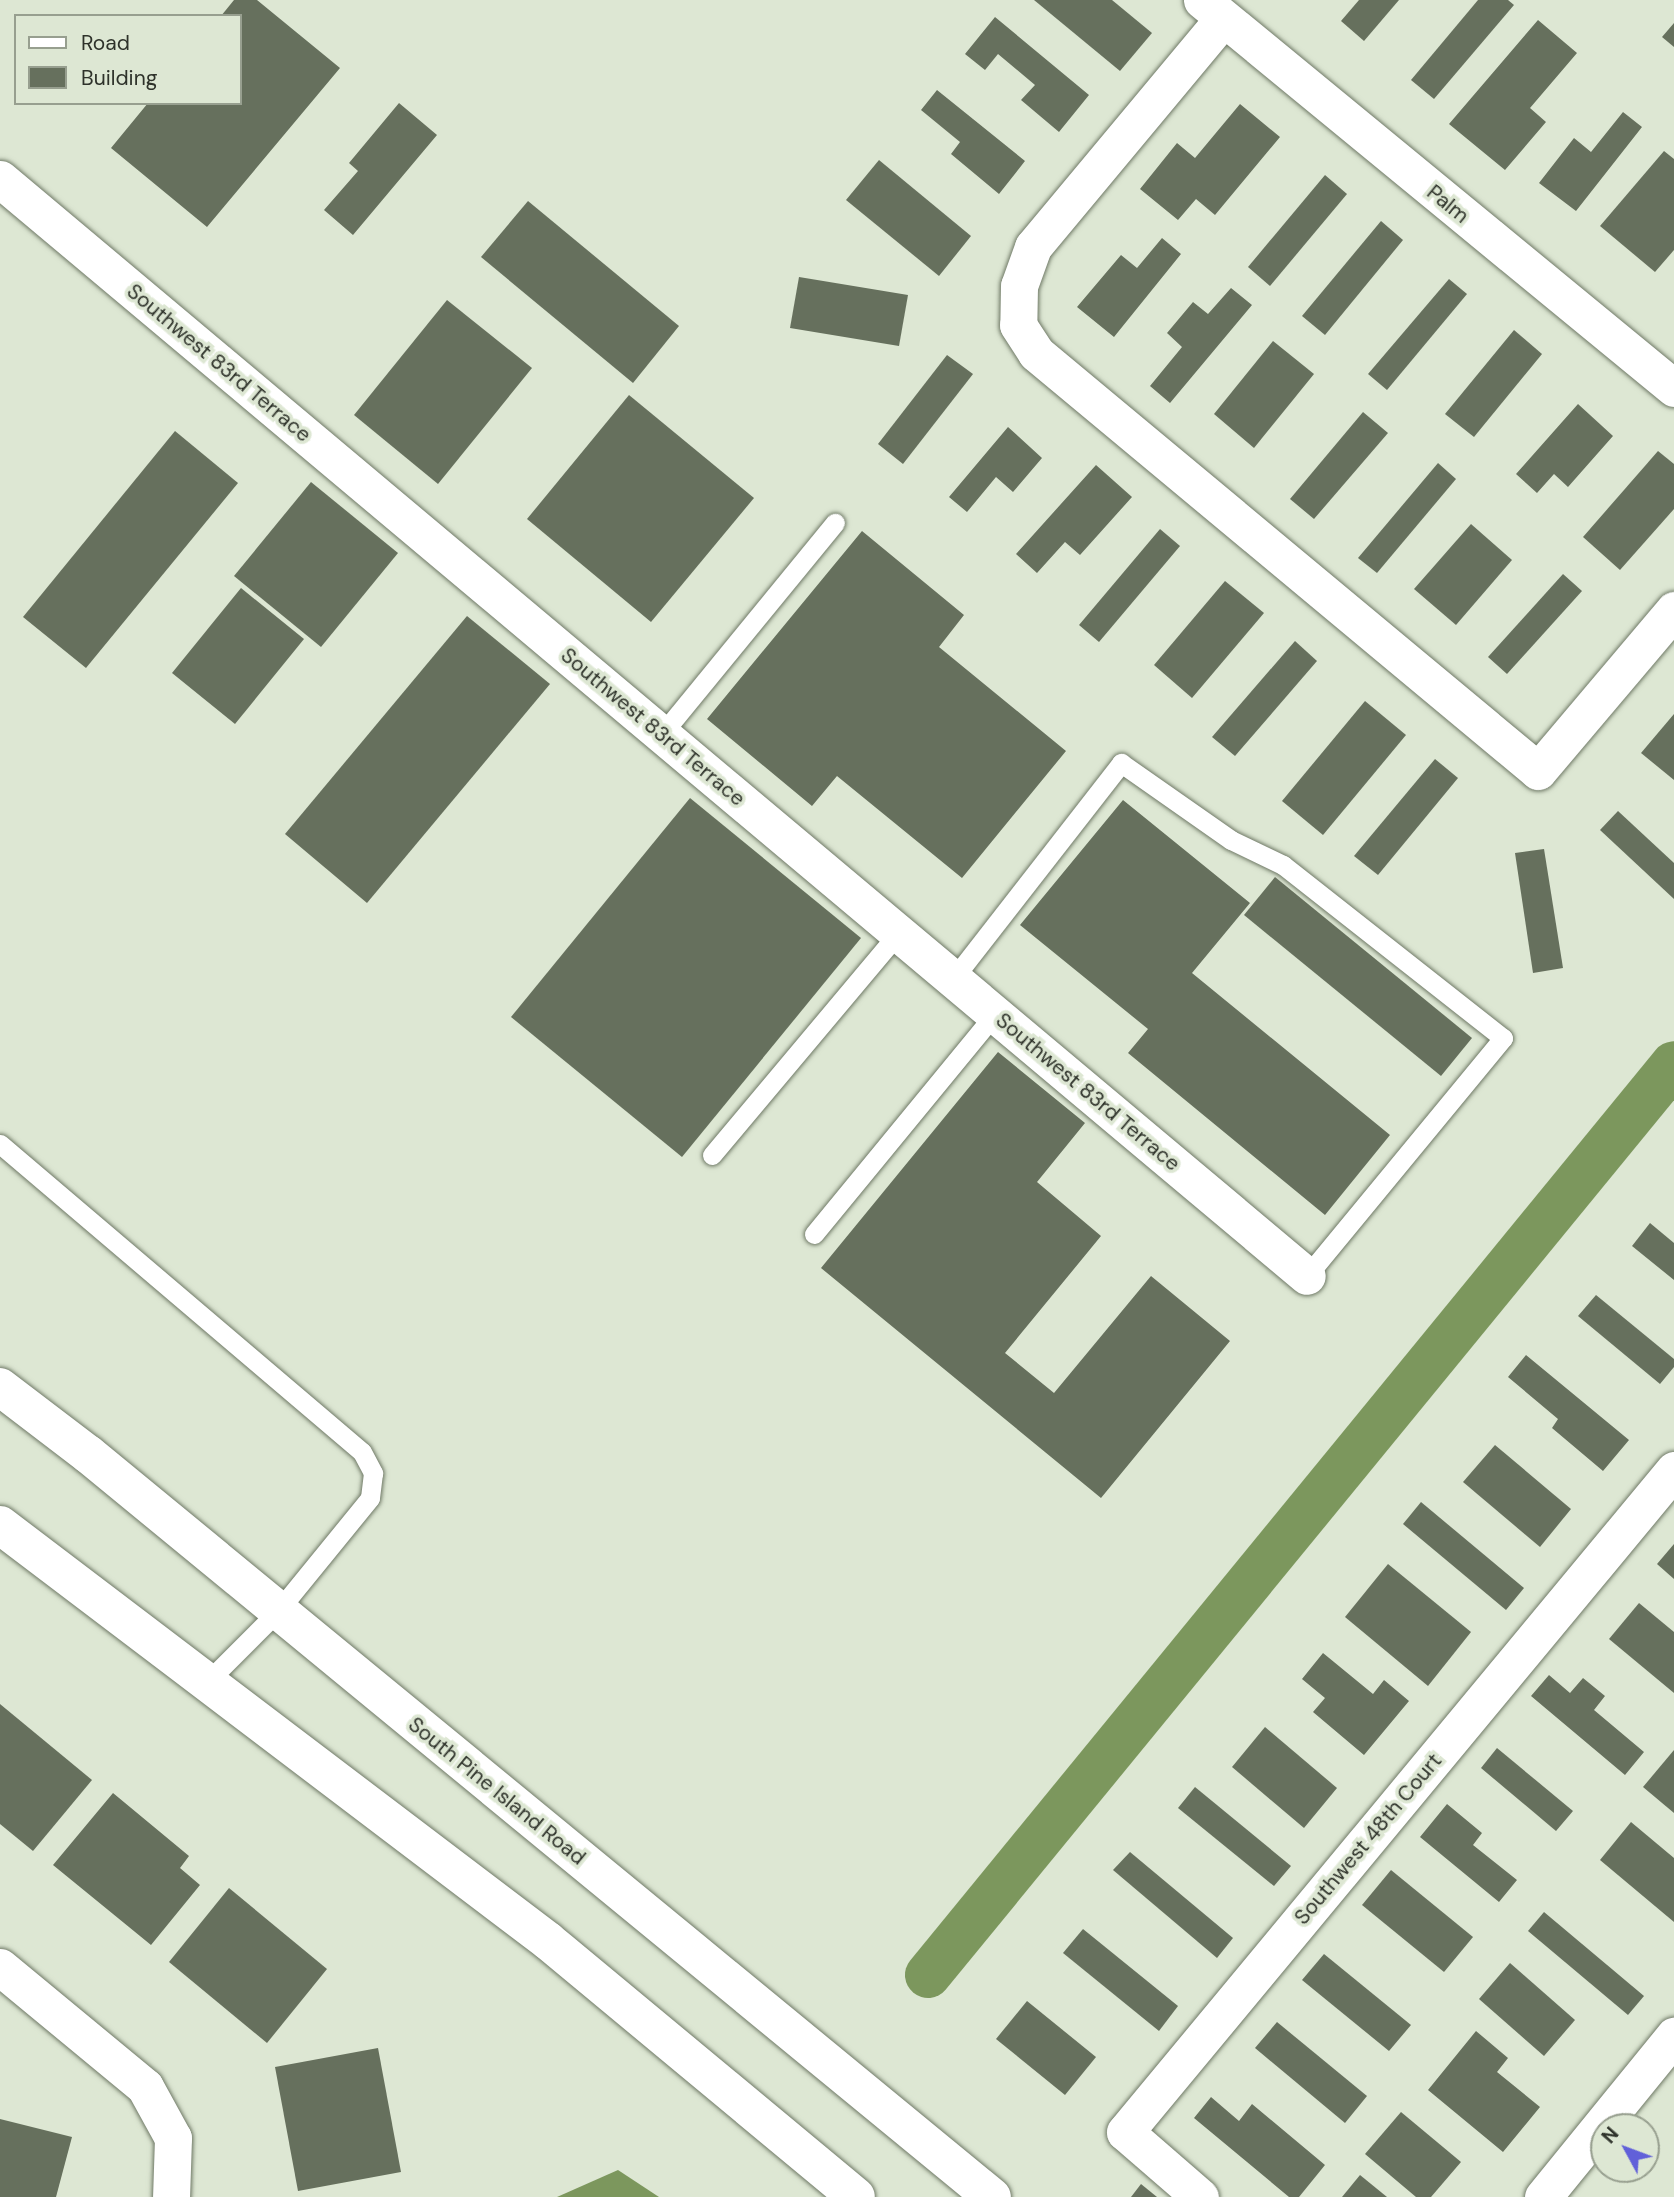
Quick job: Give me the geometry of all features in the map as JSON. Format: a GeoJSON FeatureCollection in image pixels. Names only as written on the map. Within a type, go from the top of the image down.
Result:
{"type":"FeatureCollection","features":[{"type":"Feature","properties":{"kind":"main road","name":"South Pine Island Road"},"geometry":{"type":"LineString","coordinates":[[0,1387],[278,1611],[992,2197]]}},
{"type":"Feature","properties":{"kind":"main road"},"geometry":{"type":"LineString","coordinates":[[0,1525],[548,1941],[856,2197]]}},
{"type":"Feature","properties":{"kind":"street","name":"Palm"},"geometry":{"type":"LineString","coordinates":[[1212,10],[1674,388]]}},
{"type":"Feature","properties":{"kind":"street"},"geometry":{"type":"LineString","coordinates":[[1212,10],[1033,247],[1019,286],[1018,325],[1036,354],[1538,771],[1674,610]]}},
{"type":"Feature","properties":{"kind":"street","name":"Southwest 83rd Terrace"},"geometry":{"type":"LineString","coordinates":[[0,179],[1307,1276]]}},
{"type":"Feature","properties":{"kind":"street","name":"Southwest 48th Court"},"geometry":{"type":"LineString","coordinates":[[1200,2197],[1125,2132],[1674,1470]]}},
{"type":"Feature","properties":{"kind":"street"},"geometry":{"type":"LineString","coordinates":[[0,1967],[145,2087],[173,2138],[171,2197]]}},
{"type":"Feature","properties":{"kind":"street"},"geometry":{"type":"LineString","coordinates":[[1543,2197],[1674,2036]]}},
{"type":"Feature","properties":{"kind":"lane"},"geometry":{"type":"LineString","coordinates":[[662,734],[835,523]]}},
{"type":"Feature","properties":{"kind":"lane"},"geometry":{"type":"LineString","coordinates":[[953,979],[1121,763],[1231,840],[1283,865],[1503,1038],[1307,1276]]}},
{"type":"Feature","properties":{"kind":"lane"},"geometry":{"type":"LineString","coordinates":[[712,1155],[898,933]]}},
{"type":"Feature","properties":{"kind":"lane"},"geometry":{"type":"LineString","coordinates":[[814,1234],[995,1014]]}},
{"type":"Feature","properties":{"kind":"lane"},"geometry":{"type":"LineString","coordinates":[[0,1144],[362,1452],[373,1473],[370,1498],[278,1611],[207,1682]]}},
{"type":"Feature","properties":{"kind":"shaded area"},"geometry":{"type":"Polygon","coordinates":[[[618,2170],[659,2197],[557,2197],[618,2170]]]}},
{"type":"Feature","properties":{"kind":"building"},"geometry":{"type":"Polygon","coordinates":[[[234,0],[257,0],[340,68],[207,227],[111,148],[146,105],[242,105],[242,14],[223,14],[234,0]]]}},
{"type":"Feature","properties":{"kind":"building"},"geometry":{"type":"Polygon","coordinates":[[[1034,0],[1112,0],[1152,33],[1120,71],[1034,0]]]}},
{"type":"Feature","properties":{"kind":"building"},"geometry":{"type":"Polygon","coordinates":[[[1359,0],[1399,0],[1364,41],[1341,21],[1359,0]]]}},
{"type":"Feature","properties":{"kind":"building"},"geometry":{"type":"Polygon","coordinates":[[[1478,0],[1508,0],[1514,5],[1434,99],[1411,80],[1478,0]]]}},
{"type":"Feature","properties":{"kind":"building"},"geometry":{"type":"Polygon","coordinates":[[[995,17],[1089,95],[1059,132],[1021,100],[1035,85],[998,54],[985,70],[965,54],[995,17]]]}},
{"type":"Feature","properties":{"kind":"building"},"geometry":{"type":"Polygon","coordinates":[[[1538,20],[1577,53],[1530,108],[1546,122],[1505,170],[1449,124],[1538,20]]]}},
{"type":"Feature","properties":{"kind":"building"},"geometry":{"type":"Polygon","coordinates":[[[1674,23],[1674,47],[1662,37],[1674,23]]]}},
{"type":"Feature","properties":{"kind":"building"},"geometry":{"type":"Polygon","coordinates":[[[937,90],[1025,161],[999,194],[951,154],[960,142],[921,110],[937,90]]]}},
{"type":"Feature","properties":{"kind":"building"},"geometry":{"type":"Polygon","coordinates":[[[399,103],[437,135],[353,235],[324,210],[358,171],[349,163],[399,103]]]}},
{"type":"Feature","properties":{"kind":"building"},"geometry":{"type":"Polygon","coordinates":[[[1240,104],[1280,137],[1215,215],[1196,199],[1178,220],[1140,189],[1177,143],[1195,158],[1240,104]]]}},
{"type":"Feature","properties":{"kind":"building"},"geometry":{"type":"Polygon","coordinates":[[[1623,112],[1642,127],[1576,211],[1539,183],[1574,138],[1591,152],[1623,112]]]}},
{"type":"Feature","properties":{"kind":"building"},"geometry":{"type":"Polygon","coordinates":[[[1664,151],[1674,159],[1674,250],[1655,272],[1600,226],[1664,151]]]}},
{"type":"Feature","properties":{"kind":"building"},"geometry":{"type":"Polygon","coordinates":[[[879,160],[971,236],[939,276],[846,200],[879,160]]]}},
{"type":"Feature","properties":{"kind":"building"},"geometry":{"type":"Polygon","coordinates":[[[1325,175],[1347,194],[1270,286],[1248,267],[1325,175]]]}},
{"type":"Feature","properties":{"kind":"building"},"geometry":{"type":"Polygon","coordinates":[[[528,201],[679,326],[633,383],[481,257],[528,201]]]}},
{"type":"Feature","properties":{"kind":"building"},"geometry":{"type":"Polygon","coordinates":[[[1381,221],[1403,240],[1325,335],[1302,316],[1381,221]]]}},
{"type":"Feature","properties":{"kind":"building"},"geometry":{"type":"Polygon","coordinates":[[[1162,238],[1181,254],[1114,337],[1077,307],[1121,255],[1137,268],[1162,238]]]}},
{"type":"Feature","properties":{"kind":"building"},"geometry":{"type":"Polygon","coordinates":[[[799,277],[908,295],[899,346],[790,328],[799,277]]]}},
{"type":"Feature","properties":{"kind":"building"},"geometry":{"type":"Polygon","coordinates":[[[1449,279],[1467,294],[1387,390],[1368,374],[1449,279]]]}},
{"type":"Feature","properties":{"kind":"building"},"geometry":{"type":"Polygon","coordinates":[[[1231,288],[1252,305],[1170,403],[1150,386],[1182,347],[1167,333],[1193,302],[1208,314],[1231,288]]]}},
{"type":"Feature","properties":{"kind":"building"},"geometry":{"type":"Polygon","coordinates":[[[447,300],[532,368],[438,484],[354,415],[447,300]]]}},
{"type":"Feature","properties":{"kind":"building"},"geometry":{"type":"Polygon","coordinates":[[[1514,330],[1542,354],[1474,437],[1445,414],[1514,330]]]}},
{"type":"Feature","properties":{"kind":"building"},"geometry":{"type":"Polygon","coordinates":[[[1273,341],[1314,374],[1254,448],[1214,414],[1273,341]]]}},
{"type":"Feature","properties":{"kind":"building"},"geometry":{"type":"Polygon","coordinates":[[[947,355],[973,374],[903,464],[878,444],[947,355]]]}},
{"type":"Feature","properties":{"kind":"building"},"geometry":{"type":"Polygon","coordinates":[[[629,395],[754,498],[651,622],[527,519],[629,395]]]}},
{"type":"Feature","properties":{"kind":"building"},"geometry":{"type":"Polygon","coordinates":[[[1578,404],[1613,436],[1568,487],[1554,474],[1537,493],[1516,474],[1578,404]]]}},
{"type":"Feature","properties":{"kind":"building"},"geometry":{"type":"Polygon","coordinates":[[[1363,412],[1388,433],[1314,519],[1290,499],[1363,412]]]}},
{"type":"Feature","properties":{"kind":"building"},"geometry":{"type":"Polygon","coordinates":[[[1008,427],[1042,458],[1013,492],[996,477],[967,512],[949,497],[1008,427]]]}},
{"type":"Feature","properties":{"kind":"building"},"geometry":{"type":"Polygon","coordinates":[[[175,431],[238,483],[86,668],[23,617],[175,431]]]}},
{"type":"Feature","properties":{"kind":"building"},"geometry":{"type":"Polygon","coordinates":[[[1658,451],[1674,464],[1674,509],[1620,570],[1583,537],[1658,451]]]}},
{"type":"Feature","properties":{"kind":"building"},"geometry":{"type":"Polygon","coordinates":[[[1438,463],[1456,479],[1377,573],[1358,558],[1438,463]]]}},
{"type":"Feature","properties":{"kind":"building"},"geometry":{"type":"Polygon","coordinates":[[[1096,465],[1132,497],[1080,555],[1065,542],[1037,573],[1016,554],[1096,465]]]}},
{"type":"Feature","properties":{"kind":"building"},"geometry":{"type":"Polygon","coordinates":[[[311,482],[398,553],[321,647],[234,576],[311,482]]]}},
{"type":"Feature","properties":{"kind":"building"},"geometry":{"type":"Polygon","coordinates":[[[1471,524],[1512,560],[1456,625],[1414,589],[1471,524]]]}},
{"type":"Feature","properties":{"kind":"building"},"geometry":{"type":"Polygon","coordinates":[[[1160,529],[1180,546],[1099,642],[1079,625],[1160,529]]]}},
{"type":"Feature","properties":{"kind":"building"},"geometry":{"type":"Polygon","coordinates":[[[862,531],[964,615],[939,647],[1066,751],[962,878],[837,776],[812,806],[707,719],[862,531]]]}},
{"type":"Feature","properties":{"kind":"building"},"geometry":{"type":"Polygon","coordinates":[[[1563,574],[1582,591],[1507,674],[1488,657],[1563,574]]]}},
{"type":"Feature","properties":{"kind":"building"},"geometry":{"type":"Polygon","coordinates":[[[1225,581],[1264,613],[1192,698],[1154,665],[1225,581]]]}},
{"type":"Feature","properties":{"kind":"building"},"geometry":{"type":"Polygon","coordinates":[[[241,588],[304,639],[235,724],[172,673],[241,588]]]}},
{"type":"Feature","properties":{"kind":"building"},"geometry":{"type":"Polygon","coordinates":[[[467,616],[550,684],[367,903],[285,834],[467,616]]]}},
{"type":"Feature","properties":{"kind":"building"},"geometry":{"type":"Polygon","coordinates":[[[1295,641],[1317,661],[1235,756],[1212,737],[1295,641]]]}},
{"type":"Feature","properties":{"kind":"building"},"geometry":{"type":"Polygon","coordinates":[[[1365,701],[1406,735],[1323,835],[1282,801],[1365,701]]]}},
{"type":"Feature","properties":{"kind":"building"},"geometry":{"type":"Polygon","coordinates":[[[1674,714],[1674,780],[1641,753],[1674,714]]]}},
{"type":"Feature","properties":{"kind":"building"},"geometry":{"type":"Polygon","coordinates":[[[1435,759],[1458,778],[1378,875],[1354,856],[1435,759]]]}},
{"type":"Feature","properties":{"kind":"building"},"geometry":{"type":"Polygon","coordinates":[[[690,798],[861,938],[682,1157],[511,1017],[690,798]]]}},
{"type":"Feature","properties":{"kind":"building"},"geometry":{"type":"Polygon","coordinates":[[[1123,800],[1250,903],[1192,973],[1390,1135],[1325,1215],[1128,1053],[1148,1029],[1020,925],[1123,800]]]}},
{"type":"Feature","properties":{"kind":"building"},"geometry":{"type":"Polygon","coordinates":[[[1618,811],[1674,863],[1674,899],[1600,830],[1618,811]]]}},
{"type":"Feature","properties":{"kind":"building"},"geometry":{"type":"Polygon","coordinates":[[[1544,849],[1563,968],[1533,973],[1515,853],[1544,849]]]}},
{"type":"Feature","properties":{"kind":"building"},"geometry":{"type":"Polygon","coordinates":[[[1275,877],[1472,1038],[1441,1076],[1244,915],[1275,877]]]}},
{"type":"Feature","properties":{"kind":"building"},"geometry":{"type":"Polygon","coordinates":[[[998,1052],[1085,1123],[1037,1182],[1101,1236],[1005,1353],[1054,1393],[1151,1276],[1230,1341],[1101,1498],[821,1268],[998,1052]]]}},
{"type":"Feature","properties":{"kind":"building"},"geometry":{"type":"Polygon","coordinates":[[[1650,1223],[1674,1243],[1674,1280],[1632,1246],[1650,1223]]]}},
{"type":"Feature","properties":{"kind":"building"},"geometry":{"type":"Polygon","coordinates":[[[1596,1295],[1674,1359],[1674,1367],[1660,1384],[1578,1316],[1596,1295]]]}},
{"type":"Feature","properties":{"kind":"building"},"geometry":{"type":"Polygon","coordinates":[[[1526,1355],[1629,1440],[1603,1471],[1552,1428],[1558,1419],[1508,1377],[1526,1355]]]}},
{"type":"Feature","properties":{"kind":"building"},"geometry":{"type":"Polygon","coordinates":[[[1495,1445],[1571,1509],[1540,1547],[1463,1482],[1495,1445]]]}},
{"type":"Feature","properties":{"kind":"building"},"geometry":{"type":"Polygon","coordinates":[[[1421,1502],[1524,1588],[1506,1610],[1403,1524],[1421,1502]]]}},
{"type":"Feature","properties":{"kind":"building"},"geometry":{"type":"Polygon","coordinates":[[[1674,1544],[1674,1579],[1657,1564],[1674,1544]]]}},
{"type":"Feature","properties":{"kind":"building"},"geometry":{"type":"Polygon","coordinates":[[[1388,1564],[1471,1632],[1428,1686],[1345,1617],[1388,1564]]]}},
{"type":"Feature","properties":{"kind":"building"},"geometry":{"type":"Polygon","coordinates":[[[1639,1603],[1674,1632],[1674,1693],[1609,1639],[1639,1603]]]}},
{"type":"Feature","properties":{"kind":"building"},"geometry":{"type":"Polygon","coordinates":[[[1323,1653],[1373,1694],[1384,1680],[1409,1701],[1364,1755],[1313,1712],[1325,1698],[1302,1679],[1323,1653]]]}},
{"type":"Feature","properties":{"kind":"building"},"geometry":{"type":"Polygon","coordinates":[[[1549,1675],[1570,1693],[1583,1678],[1605,1696],[1594,1710],[1644,1752],[1625,1775],[1531,1696],[1549,1675]]]}},
{"type":"Feature","properties":{"kind":"building"},"geometry":{"type":"Polygon","coordinates":[[[0,1704],[92,1780],[33,1851],[0,1824],[0,1704]]]}},
{"type":"Feature","properties":{"kind":"building"},"geometry":{"type":"Polygon","coordinates":[[[1265,1727],[1337,1788],[1304,1828],[1232,1767],[1265,1727]]]}},
{"type":"Feature","properties":{"kind":"building"},"geometry":{"type":"Polygon","coordinates":[[[1497,1748],[1573,1811],[1556,1831],[1481,1768],[1497,1748]]]}},
{"type":"Feature","properties":{"kind":"building"},"geometry":{"type":"Polygon","coordinates":[[[1674,1750],[1674,1813],[1643,1787],[1674,1750]]]}},
{"type":"Feature","properties":{"kind":"building"},"geometry":{"type":"Polygon","coordinates":[[[1195,1787],[1291,1866],[1274,1886],[1178,1808],[1195,1787]]]}},
{"type":"Feature","properties":{"kind":"building"},"geometry":{"type":"Polygon","coordinates":[[[113,1793],[189,1856],[180,1868],[200,1885],[151,1945],[53,1865],[113,1793]]]}},
{"type":"Feature","properties":{"kind":"building"},"geometry":{"type":"Polygon","coordinates":[[[1447,1804],[1482,1833],[1473,1845],[1517,1880],[1499,1902],[1420,1837],[1447,1804]]]}},
{"type":"Feature","properties":{"kind":"building"},"geometry":{"type":"Polygon","coordinates":[[[1631,1822],[1674,1858],[1674,1922],[1600,1860],[1631,1822]]]}},
{"type":"Feature","properties":{"kind":"building"},"geometry":{"type":"Polygon","coordinates":[[[1130,1852],[1233,1938],[1217,1958],[1113,1870],[1130,1852]]]}},
{"type":"Feature","properties":{"kind":"building"},"geometry":{"type":"Polygon","coordinates":[[[1391,1870],[1473,1937],[1444,1972],[1362,1905],[1391,1870]]]}},
{"type":"Feature","properties":{"kind":"building"},"geometry":{"type":"Polygon","coordinates":[[[229,1888],[327,1969],[267,2043],[169,1962],[229,1888]]]}},
{"type":"Feature","properties":{"kind":"building"},"geometry":{"type":"Polygon","coordinates":[[[1544,1912],[1644,1996],[1628,2015],[1528,1931],[1544,1912]]]}},
{"type":"Feature","properties":{"kind":"building"},"geometry":{"type":"Polygon","coordinates":[[[1083,1929],[1178,2006],[1159,2031],[1063,1953],[1083,1929]]]}},
{"type":"Feature","properties":{"kind":"building"},"geometry":{"type":"Polygon","coordinates":[[[1324,1954],[1411,2025],[1389,2051],[1302,1980],[1324,1954]]]}},
{"type":"Feature","properties":{"kind":"building"},"geometry":{"type":"Polygon","coordinates":[[[1510,1963],[1575,2020],[1544,2056],[1479,1999],[1510,1963]]]}},
{"type":"Feature","properties":{"kind":"building"},"geometry":{"type":"Polygon","coordinates":[[[1027,2001],[1096,2057],[1065,2095],[996,2039],[1027,2001]]]}},
{"type":"Feature","properties":{"kind":"building"},"geometry":{"type":"Polygon","coordinates":[[[1277,2022],[1367,2096],[1345,2123],[1255,2048],[1277,2022]]]}},
{"type":"Feature","properties":{"kind":"building"},"geometry":{"type":"Polygon","coordinates":[[[1476,2031],[1508,2058],[1497,2072],[1540,2107],[1503,2152],[1428,2090],[1476,2031]]]}},
{"type":"Feature","properties":{"kind":"building"},"geometry":{"type":"Polygon","coordinates":[[[378,2048],[401,2172],[298,2191],[275,2067],[378,2048]]]}},
{"type":"Feature","properties":{"kind":"building"},"geometry":{"type":"Polygon","coordinates":[[[1211,2097],[1239,2121],[1252,2104],[1325,2165],[1299,2197],[1289,2197],[1194,2118],[1211,2097]]]}},
{"type":"Feature","properties":{"kind":"building"},"geometry":{"type":"Polygon","coordinates":[[[1401,2112],[1461,2162],[1431,2197],[1416,2197],[1365,2154],[1401,2112]]]}},
{"type":"Feature","properties":{"kind":"building"},"geometry":{"type":"Polygon","coordinates":[[[0,2119],[72,2137],[56,2197],[0,2197],[0,2119]]]}},
{"type":"Feature","properties":{"kind":"building"},"geometry":{"type":"Polygon","coordinates":[[[1360,2175],[1387,2197],[1342,2197],[1360,2175]]]}},
{"type":"Feature","properties":{"kind":"building"},"geometry":{"type":"Polygon","coordinates":[[[1141,2184],[1157,2197],[1131,2197],[1141,2184]]]}},
{"type":"Feature","properties":{"kind":"waterway"},"geometry":{"type":"LineString","coordinates":[[928,1975],[1674,1064]]}}]}
